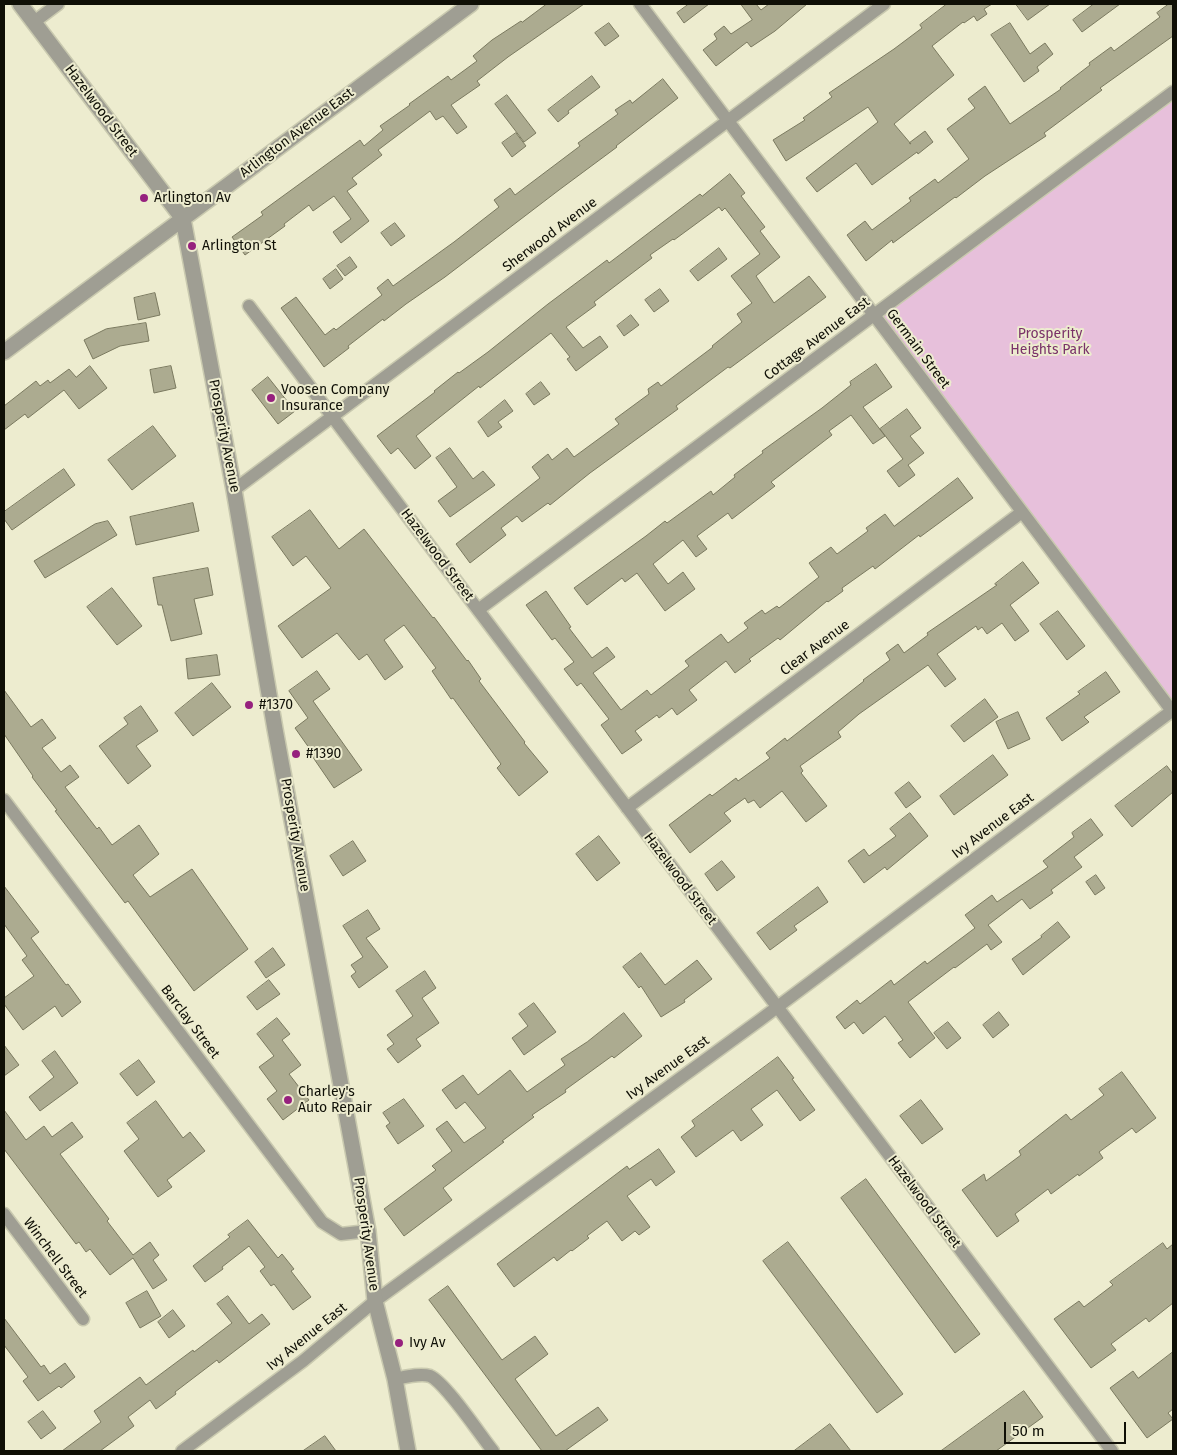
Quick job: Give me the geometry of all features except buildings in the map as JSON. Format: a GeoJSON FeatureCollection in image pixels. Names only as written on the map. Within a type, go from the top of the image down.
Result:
{"type":"FeatureCollection","features":[{"type":"Feature","properties":{"kind":"street","name":"Hazelwood Street"},"geometry":{"type":"LineString","coordinates":[[20,4],[183,219]]}},
{"type":"Feature","properties":{"kind":"street"},"geometry":{"type":"LineString","coordinates":[[34,22],[58,4]]}},
{"type":"Feature","properties":{"kind":"street","name":"Arlington Avenue East"},"geometry":{"type":"LineString","coordinates":[[4,352],[471,4]]}},
{"type":"Feature","properties":{"kind":"street","name":"Germain Street"},"geometry":{"type":"LineString","coordinates":[[640,4],[1172,711]]}},
{"type":"Feature","properties":{"kind":"street","name":"Sherwood Avenue"},"geometry":{"type":"LineString","coordinates":[[234,490],[884,4]]}},
{"type":"Feature","properties":{"kind":"street","name":"Cottage Avenue East"},"geometry":{"type":"LineString","coordinates":[[478,610],[1173,92]]}},
{"type":"Feature","properties":{"kind":"street","name":"Prosperity Avenue"},"geometry":{"type":"LineString","coordinates":[[183,219],[368,1231],[375,1301],[394,1379],[408,1451]]}},
{"type":"Feature","properties":{"kind":"street","name":"Hazelwood Street"},"geometry":{"type":"LineString","coordinates":[[249,306],[1112,1451]]}},
{"type":"Feature","properties":{"kind":"street","name":"Clear Avenue"},"geometry":{"type":"LineString","coordinates":[[627,808],[1022,512]]}},
{"type":"Feature","properties":{"kind":"street","name":"Ivy Avenue East"},"geometry":{"type":"LineString","coordinates":[[182,1451],[303,1361],[375,1301],[777,1007],[1172,711]]}},
{"type":"Feature","properties":{"kind":"street","name":"Barclay Street"},"geometry":{"type":"LineString","coordinates":[[4,800],[322,1222],[341,1234],[368,1231]]}},
{"type":"Feature","properties":{"kind":"street","name":"Winchell Street"},"geometry":{"type":"LineString","coordinates":[[4,1214],[83,1319]]}},
{"type":"Feature","properties":{"kind":"street"},"geometry":{"type":"LineString","coordinates":[[394,1379],[429,1376],[442,1384],[492,1451]]}},
{"type":"Feature","properties":{"kind":"green space","name":"Prosperity Heights Park"},"geometry":{"type":"Polygon","coordinates":[[[1173,101],[1173,710],[874,315],[1173,101]]]}},
{"type":"Feature","properties":{"kind":"place","name":"Arlington Av"},"geometry":{"type":"Point","coordinates":[144,198]}},
{"type":"Feature","properties":{"kind":"place","name":"Arlington St"},"geometry":{"type":"Point","coordinates":[192,246]}},
{"type":"Feature","properties":{"kind":"place","name":"Voosen Company Insurance"},"geometry":{"type":"Point","coordinates":[271,398]}},
{"type":"Feature","properties":{"kind":"place","name":"#1370"},"geometry":{"type":"Point","coordinates":[249,705]}},
{"type":"Feature","properties":{"kind":"place","name":"#1390"},"geometry":{"type":"Point","coordinates":[296,754]}},
{"type":"Feature","properties":{"kind":"place","name":"Charley's Auto Repair"},"geometry":{"type":"Point","coordinates":[288,1100]}},
{"type":"Feature","properties":{"kind":"place","name":"Ivy Av"},"geometry":{"type":"Point","coordinates":[399,1343]}}]}
